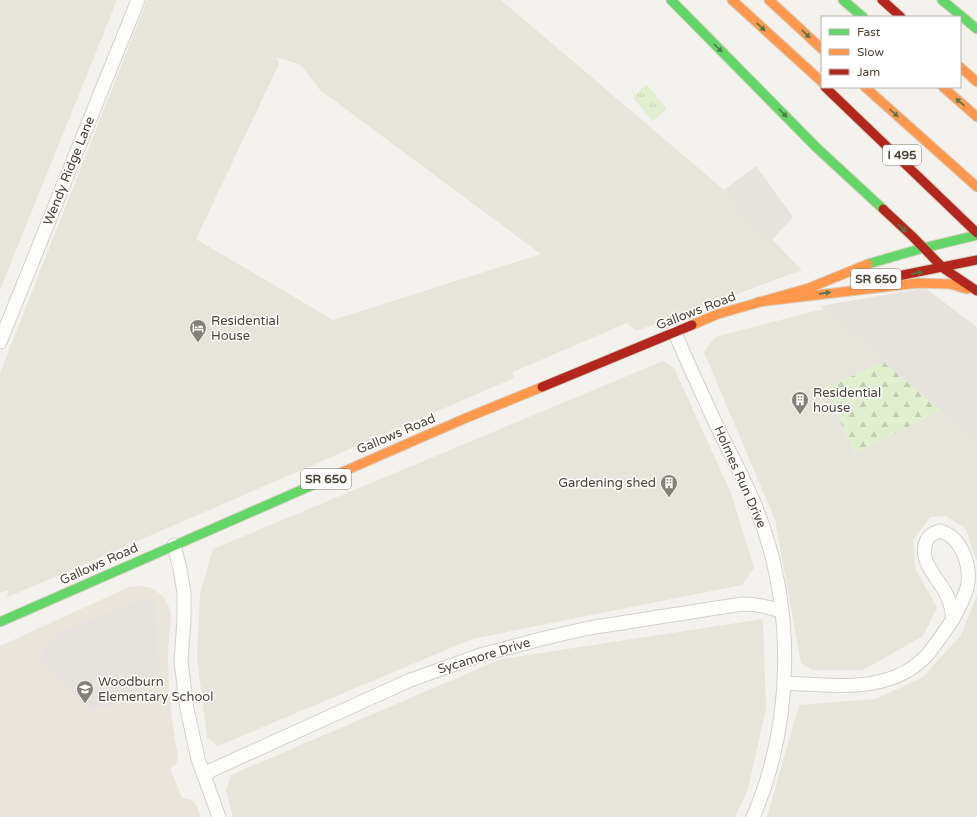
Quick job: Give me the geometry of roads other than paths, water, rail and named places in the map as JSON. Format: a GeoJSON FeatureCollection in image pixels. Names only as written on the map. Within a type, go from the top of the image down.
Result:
{"type":"FeatureCollection","features":[{"type":"Feature","properties":{"kind":"main road"},"geometry":{"type":"LineString","coordinates":[[671,0],[817,148],[943,268],[977,291]]}},
{"type":"Feature","properties":{"kind":"main road"},"geometry":{"type":"LineString","coordinates":[[732,0],[821,82]]}},
{"type":"Feature","properties":{"kind":"main road"},"geometry":{"type":"LineString","coordinates":[[769,0],[821,48]]}},
{"type":"Feature","properties":{"kind":"main road"},"geometry":{"type":"LineString","coordinates":[[843,0],[862,16]]}},
{"type":"Feature","properties":{"kind":"main road"},"geometry":{"type":"LineString","coordinates":[[882,0],[901,16]]}},
{"type":"Feature","properties":{"kind":"main road"},"geometry":{"type":"LineString","coordinates":[[942,0],[977,29]]}},
{"type":"Feature","properties":{"kind":"main road"},"geometry":{"type":"LineString","coordinates":[[961,68],[977,82]]}},
{"type":"Feature","properties":{"kind":"main road"},"geometry":{"type":"LineString","coordinates":[[827,88],[977,234]]}},
{"type":"Feature","properties":{"kind":"main road","name":"I 495"},"geometry":{"type":"LineString","coordinates":[[827,88],[977,222]]}},
{"type":"Feature","properties":{"kind":"main road","name":"I 495"},"geometry":{"type":"LineString","coordinates":[[866,88],[977,187]]}},
{"type":"Feature","properties":{"kind":"main road"},"geometry":{"type":"LineString","coordinates":[[944,88],[977,117]]}},
{"type":"Feature","properties":{"kind":"main road","name":"Gallows Road"},"geometry":{"type":"LineString","coordinates":[[809,288],[865,264],[977,234]]}},
{"type":"Feature","properties":{"kind":"main road","name":"Gallows Road"},"geometry":{"type":"LineString","coordinates":[[0,622],[466,418],[718,314],[809,288],[943,268],[977,260]]}},
{"type":"Feature","properties":{"kind":"main road"},"geometry":{"type":"LineString","coordinates":[[758,302],[918,283],[950,284],[977,291]]}},
{"type":"Feature","properties":{"kind":"street","name":"Wendy Ridge Lane"},"geometry":{"type":"LineString","coordinates":[[0,342],[138,0]]}},
{"type":"Feature","properties":{"kind":"street","name":"Holmes Run Drive"},"geometry":{"type":"LineString","coordinates":[[674,331],[757,511],[767,540],[776,576],[782,612],[784,645],[782,712],[767,779],[753,817]]}},
{"type":"Feature","properties":{"kind":"street"},"geometry":{"type":"LineString","coordinates":[[784,683],[853,686],[875,683],[896,676],[911,668],[927,655],[953,619],[961,604],[967,587],[968,574],[963,552],[956,541],[947,533],[940,531],[933,533],[928,538],[924,553],[933,576],[948,597],[953,619]]}},
{"type":"Feature","properties":{"kind":"street"},"geometry":{"type":"LineString","coordinates":[[174,545],[184,593],[181,662],[187,709],[194,743],[203,774],[219,817]]}},
{"type":"Feature","properties":{"kind":"street","name":"Sycamore Drive"},"geometry":{"type":"LineString","coordinates":[[203,774],[408,681],[480,655],[589,628],[742,604],[769,606],[782,612]]}},
{"type":"Feature","properties":{"kind":"place","name":"Residential House"},"geometry":{"type":"Point","coordinates":[198,343]}},
{"type":"Feature","properties":{"kind":"place","name":"Residential house"},"geometry":{"type":"Point","coordinates":[800,415]}},
{"type":"Feature","properties":{"kind":"place","name":"Gardening shed"},"geometry":{"type":"Point","coordinates":[669,498]}},
{"type":"Feature","properties":{"kind":"place","name":"Woodburn Elementary School"},"geometry":{"type":"Point","coordinates":[85,704]}}]}
